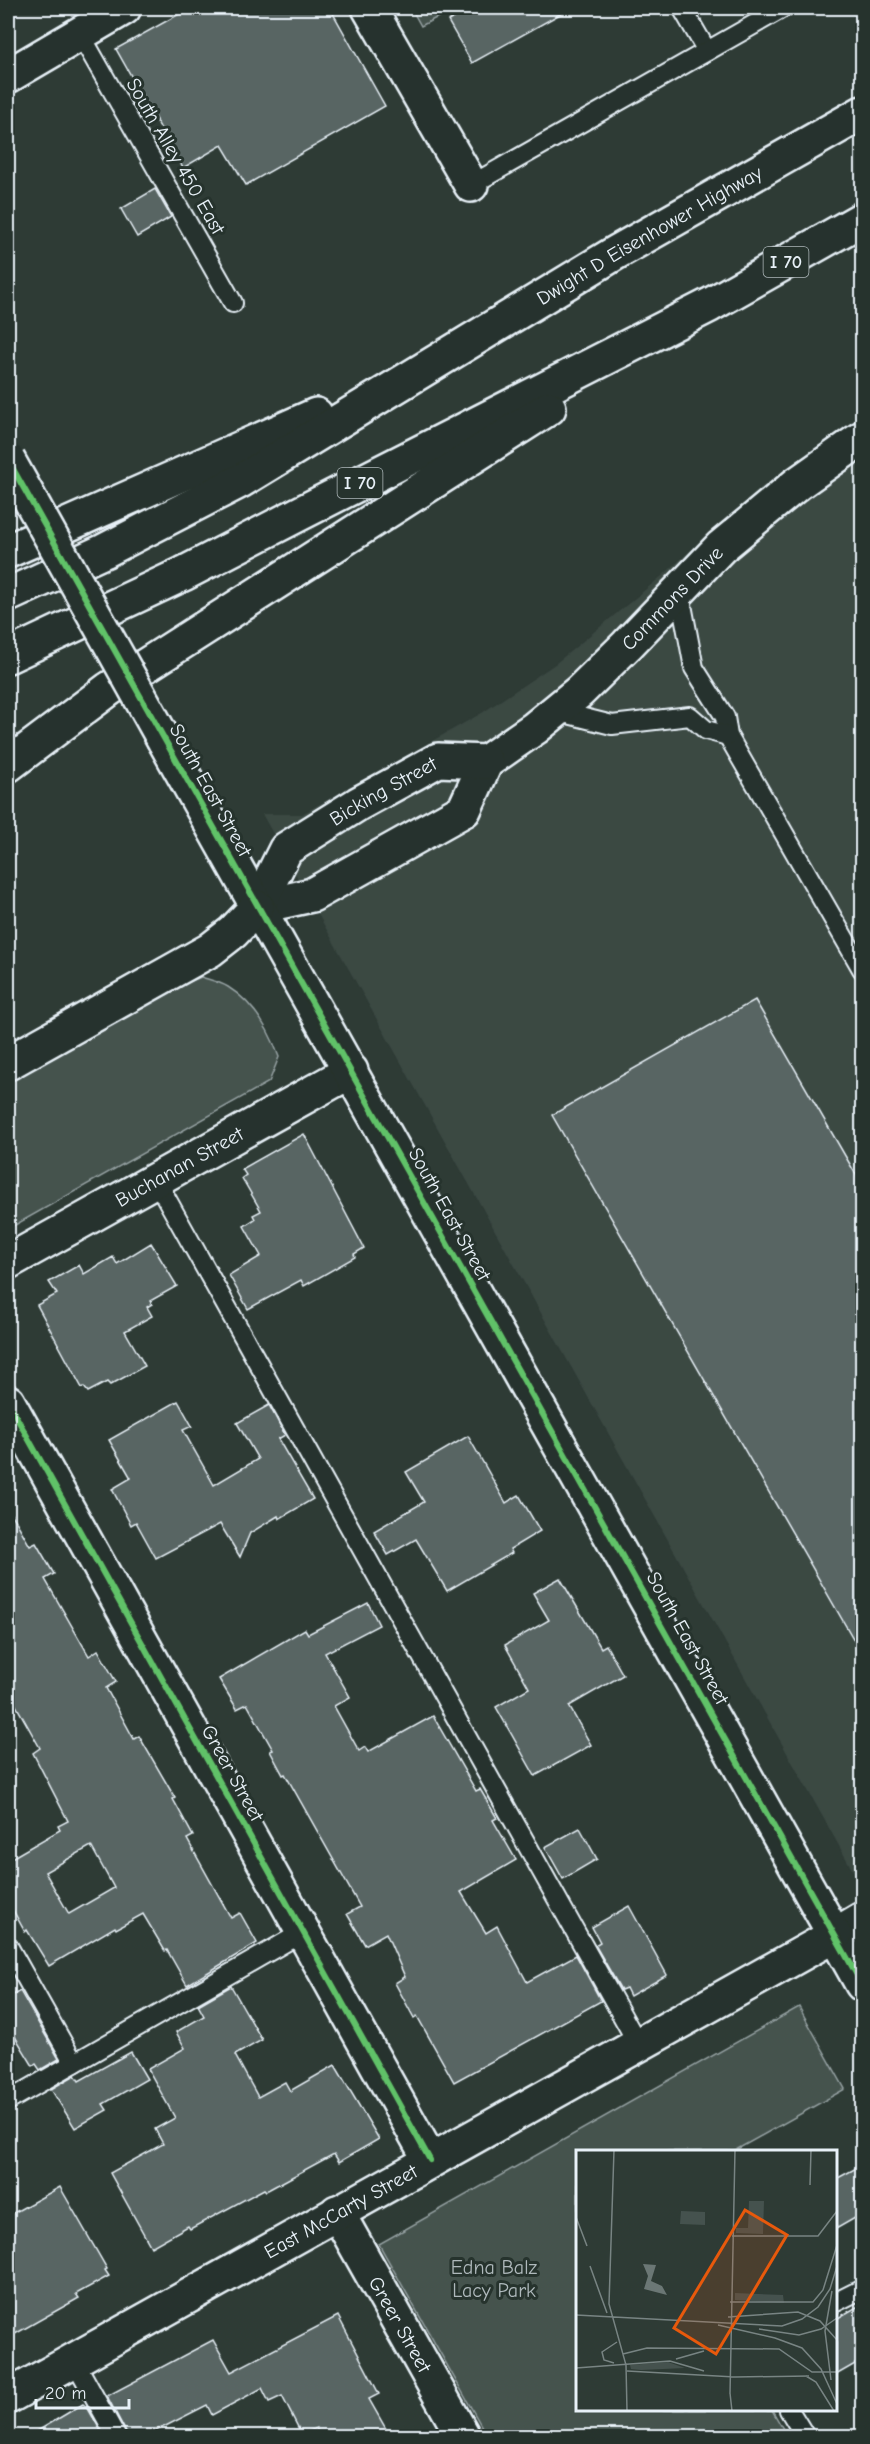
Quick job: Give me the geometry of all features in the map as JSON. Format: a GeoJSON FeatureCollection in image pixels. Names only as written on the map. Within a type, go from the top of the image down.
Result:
{"type":"FeatureCollection","features":[{"type":"Feature","properties":{"kind":"main road"},"geometry":{"type":"LineString","coordinates":[[79,32],[112,8]]}},
{"type":"Feature","properties":{"kind":"main road"},"geometry":{"type":"LineString","coordinates":[[8,76],[79,32],[124,8]]}},
{"type":"Feature","properties":{"kind":"main road"},"geometry":{"type":"LineString","coordinates":[[369,8],[471,185]]}},
{"type":"Feature","properties":{"kind":"main road","name":"Dwight D Eisenhower Highway"},"geometry":{"type":"LineString","coordinates":[[438,360],[617,252],[862,113]]}},
{"type":"Feature","properties":{"kind":"main road","name":"I 70"},"geometry":{"type":"LineString","coordinates":[[8,656],[183,574],[710,305],[862,219]]}},
{"type":"Feature","properties":{"kind":"main road"},"geometry":{"type":"LineString","coordinates":[[8,765],[109,689],[710,305]]}},
{"type":"Feature","properties":{"kind":"main road"},"geometry":{"type":"LineString","coordinates":[[8,551],[438,360]]}},
{"type":"Feature","properties":{"kind":"main road"},"geometry":{"type":"LineString","coordinates":[[8,595],[104,551],[242,480],[438,360]]}},
{"type":"Feature","properties":{"kind":"main road","name":"Commons Drive"},"geometry":{"type":"LineString","coordinates":[[486,762],[556,711],[627,645],[679,589],[736,534],[797,484],[862,438]]}},
{"type":"Feature","properties":{"kind":"main road","name":"South East Street"},"geometry":{"type":"LineString","coordinates":[[8,460],[351,1071],[849,1927],[862,1984]]}},
{"type":"Feature","properties":{"kind":"main road","name":"Bicking Street"},"geometry":{"type":"LineString","coordinates":[[8,1063],[210,950],[233,932],[257,907],[286,849],[358,804],[438,760],[486,762]]}},
{"type":"Feature","properties":{"kind":"main road"},"geometry":{"type":"LineString","coordinates":[[257,907],[312,895],[464,810],[486,762]]}},
{"type":"Feature","properties":{"kind":"main road","name":"Buchanan Street"},"geometry":{"type":"LineString","coordinates":[[8,1262],[351,1071]]}},
{"type":"Feature","properties":{"kind":"main road","name":"Greer Street"},"geometry":{"type":"LineString","coordinates":[[8,1402],[430,2160]]}},
{"type":"Feature","properties":{"kind":"main road","name":"East McCarty Street"},"geometry":{"type":"LineString","coordinates":[[8,2397],[849,1927]]}},
{"type":"Feature","properties":{"kind":"main road","name":"Greer Street"},"geometry":{"type":"LineString","coordinates":[[337,2212],[463,2436]]}},
{"type":"Feature","properties":{"kind":"lane"},"geometry":{"type":"LineString","coordinates":[[682,8],[707,51]]}},
{"type":"Feature","properties":{"kind":"lane"},"geometry":{"type":"LineString","coordinates":[[471,185],[783,8]]}},
{"type":"Feature","properties":{"kind":"lane","name":"South Alley 450 East"},"geometry":{"type":"LineString","coordinates":[[79,32],[233,303]]}},
{"type":"Feature","properties":{"kind":"lane"},"geometry":{"type":"LineString","coordinates":[[679,589],[694,668],[725,717],[728,736],[862,969]]}},
{"type":"Feature","properties":{"kind":"lane"},"geometry":{"type":"LineString","coordinates":[[556,711],[612,725],[690,716],[706,730],[728,736]]}},
{"type":"Feature","properties":{"kind":"lane"},"geometry":{"type":"LineString","coordinates":[[156,1180],[638,2044]]}},
{"type":"Feature","properties":{"kind":"lane"},"geometry":{"type":"LineString","coordinates":[[8,2100],[303,1932]]}},
{"type":"Feature","properties":{"kind":"lane"},"geometry":{"type":"LineString","coordinates":[[8,1946],[74,2063]]}},
{"type":"Feature","properties":{"kind":"lane"},"geometry":{"type":"LineString","coordinates":[[837,2302],[862,2289]]}},
{"type":"Feature","properties":{"kind":"lane"},"geometry":{"type":"LineString","coordinates":[[74,2360],[116,2436]]}},
{"type":"Feature","properties":{"kind":"lane"},"geometry":{"type":"LineString","coordinates":[[790,2411],[805,2436]]}},
{"type":"Feature","properties":{"kind":"shaded area"},"geometry":{"type":"Polygon","coordinates":[[[862,416],[862,1887],[262,814],[302,814],[482,713],[555,664],[662,576],[762,487],[862,416]]]}},
{"type":"Feature","properties":{"kind":"green space"},"geometry":{"type":"Polygon","coordinates":[[[411,8],[455,8],[421,26],[411,8]]]}},
{"type":"Feature","properties":{"kind":"green space"},"geometry":{"type":"Polygon","coordinates":[[[201,977],[218,982],[237,993],[260,1018],[279,1057],[269,1082],[8,1229],[8,1083],[179,986],[201,977]]]}},
{"type":"Feature","properties":{"kind":"green space","name":"Edna Balz Lacy Park"},"geometry":{"type":"Polygon","coordinates":[[[799,2007],[845,2089],[736,2150],[576,2150],[576,2411],[773,2411],[787,2436],[487,2436],[379,2244],[799,2007]]]}},
{"type":"Feature","properties":{"kind":"building"},"geometry":{"type":"Polygon","coordinates":[[[190,8],[330,8],[385,106],[246,185],[222,145],[183,168],[116,49],[190,8]]]}},
{"type":"Feature","properties":{"kind":"building"},"geometry":{"type":"Polygon","coordinates":[[[473,8],[571,8],[472,63],[448,21],[473,8]]]}},
{"type":"Feature","properties":{"kind":"building"},"geometry":{"type":"Polygon","coordinates":[[[155,189],[171,217],[137,237],[121,209],[155,189]]]}},
{"type":"Feature","properties":{"kind":"building"},"geometry":{"type":"Polygon","coordinates":[[[755,1000],[862,1185],[862,1654],[552,1115],[755,1000]]]}},
{"type":"Feature","properties":{"kind":"building"},"geometry":{"type":"Polygon","coordinates":[[[304,1134],[364,1248],[354,1254],[355,1257],[304,1286],[301,1280],[248,1309],[229,1275],[261,1256],[244,1226],[255,1219],[253,1215],[261,1211],[242,1178],[246,1175],[242,1169],[304,1134]]]}},
{"type":"Feature","properties":{"kind":"building"},"geometry":{"type":"Polygon","coordinates":[[[151,1243],[177,1286],[150,1301],[152,1304],[147,1307],[152,1316],[125,1331],[145,1366],[110,1385],[107,1382],[88,1392],[84,1387],[82,1388],[37,1305],[57,1294],[49,1282],[79,1265],[84,1274],[113,1257],[117,1264],[151,1243]]]}},
{"type":"Feature","properties":{"kind":"building"},"geometry":{"type":"Polygon","coordinates":[[[178,1401],[192,1426],[183,1430],[214,1485],[258,1459],[237,1423],[269,1405],[285,1435],[278,1439],[313,1499],[250,1533],[240,1557],[220,1524],[156,1558],[136,1522],[131,1525],[112,1489],[131,1478],[109,1440],[178,1401]]]}},
{"type":"Feature","properties":{"kind":"building"},"geometry":{"type":"Polygon","coordinates":[[[468,1436],[506,1503],[519,1495],[540,1531],[510,1549],[512,1553],[447,1591],[416,1539],[388,1555],[374,1531],[424,1502],[406,1472],[468,1436]]]}},
{"type":"Feature","properties":{"kind":"building"},"geometry":{"type":"Polygon","coordinates":[[[8,1507],[30,1546],[36,1543],[54,1574],[45,1579],[89,1656],[98,1650],[116,1682],[106,1688],[134,1739],[139,1736],[175,1798],[173,1799],[193,1836],[187,1839],[231,1918],[240,1913],[257,1943],[187,1985],[143,1914],[116,1929],[115,1927],[49,1966],[27,1930],[25,1932],[8,1901],[8,1860],[60,1830],[58,1826],[68,1821],[33,1753],[40,1748],[8,1691],[8,1507]],[[91,1846],[45,1872],[69,1914],[114,1888],[91,1846]]]}},
{"type":"Feature","properties":{"kind":"building"},"geometry":{"type":"Polygon","coordinates":[[[560,1578],[601,1648],[606,1645],[623,1675],[569,1706],[591,1745],[535,1776],[496,1707],[529,1688],[505,1645],[549,1620],[533,1593],[560,1578]]]}},
{"type":"Feature","properties":{"kind":"building"},"geometry":{"type":"Polygon","coordinates":[[[368,1603],[379,1625],[325,1653],[350,1697],[334,1706],[359,1751],[365,1747],[368,1752],[433,1716],[476,1791],[480,1789],[497,1818],[493,1820],[516,1860],[461,1892],[486,1933],[497,1926],[527,1982],[576,1955],[601,2001],[454,2082],[417,2016],[414,2018],[395,1983],[405,1977],[386,1933],[365,1945],[347,1914],[360,1907],[285,1774],[283,1775],[270,1751],[273,1750],[247,1704],[237,1709],[219,1679],[305,1629],[308,1634],[368,1603]]]}},
{"type":"Feature","properties":{"kind":"building"},"geometry":{"type":"Polygon","coordinates":[[[580,1828],[597,1859],[563,1879],[545,1847],[580,1828]]]}},
{"type":"Feature","properties":{"kind":"building"},"geometry":{"type":"Polygon","coordinates":[[[629,1906],[667,1975],[630,1996],[626,1988],[621,1990],[595,1945],[600,1942],[592,1927],[629,1906]]]}},
{"type":"Feature","properties":{"kind":"building"},"geometry":{"type":"Polygon","coordinates":[[[231,1986],[262,2040],[235,2055],[258,2097],[285,2082],[290,2091],[335,2065],[379,2139],[339,2162],[334,2154],[266,2191],[264,2189],[190,2229],[188,2226],[151,2247],[110,2173],[163,2144],[155,2129],[175,2118],[148,2069],[185,2048],[176,2032],[204,2016],[198,2005],[231,1986]]]}},
{"type":"Feature","properties":{"kind":"building"},"geometry":{"type":"Polygon","coordinates":[[[20,1991],[59,2059],[40,2070],[36,2064],[33,2066],[8,2025],[8,1998],[20,1991]]]}},
{"type":"Feature","properties":{"kind":"building"},"geometry":{"type":"Polygon","coordinates":[[[131,2052],[147,2079],[103,2104],[107,2110],[75,2128],[51,2089],[75,2075],[79,2081],[131,2052]]]}},
{"type":"Feature","properties":{"kind":"building"},"geometry":{"type":"Polygon","coordinates":[[[862,2165],[862,2214],[837,2228],[837,2178],[862,2165]]]}},
{"type":"Feature","properties":{"kind":"building"},"geometry":{"type":"Polygon","coordinates":[[[60,2187],[109,2276],[76,2294],[79,2298],[8,2338],[8,2216],[60,2187]]]}},
{"type":"Feature","properties":{"kind":"building"},"geometry":{"type":"Polygon","coordinates":[[[862,2304],[862,2360],[837,2374],[837,2318],[862,2304]]]}},
{"type":"Feature","properties":{"kind":"building"},"geometry":{"type":"Polygon","coordinates":[[[338,2316],[379,2394],[369,2399],[390,2436],[321,2436],[316,2428],[302,2435],[282,2396],[269,2402],[262,2388],[212,2415],[207,2405],[146,2436],[128,2436],[107,2396],[213,2340],[231,2372],[338,2316]]]}},
{"type":"Feature","properties":{"kind":"building"},"geometry":{"type":"Polygon","coordinates":[[[83,2404],[103,2435],[29,2436],[83,2404]]]}},
{"type":"Feature","properties":{"kind":"cycle path"},"geometry":{"type":"LineString","coordinates":[[8,460],[862,1984]]}},
{"type":"Feature","properties":{"kind":"cycle path"},"geometry":{"type":"LineString","coordinates":[[8,1402],[430,2160]]}}]}
